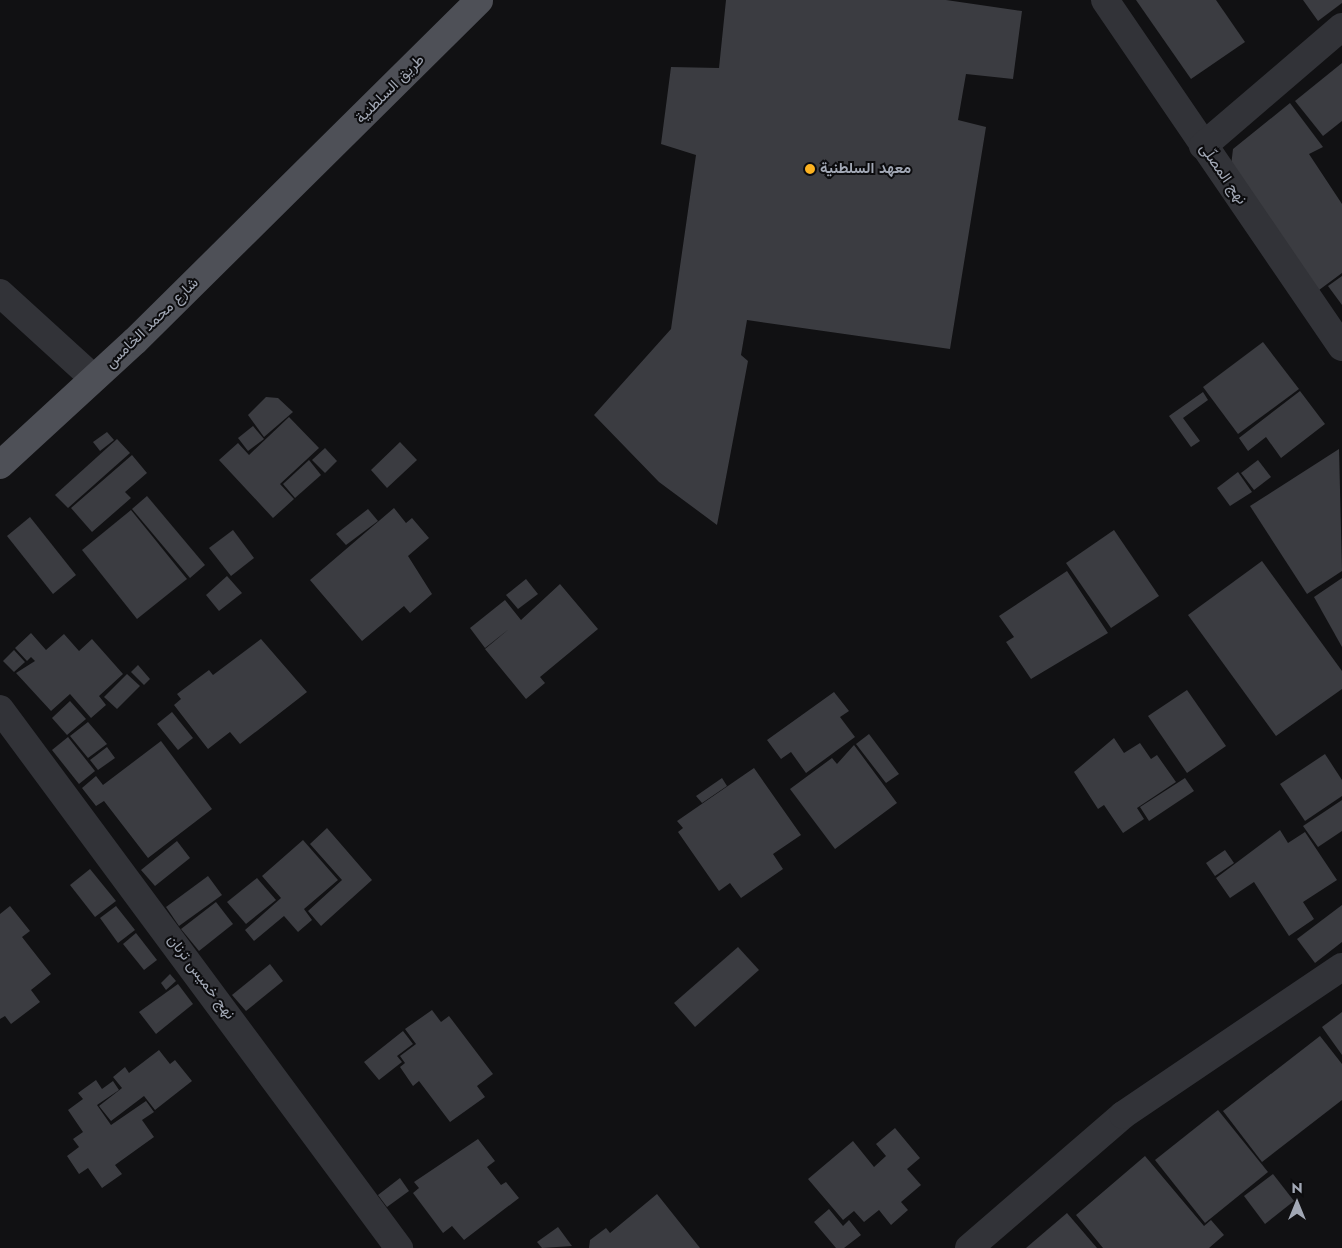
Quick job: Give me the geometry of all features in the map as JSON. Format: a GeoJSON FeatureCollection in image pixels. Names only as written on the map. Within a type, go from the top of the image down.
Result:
{"type":"FeatureCollection","features":[{"type":"Feature","properties":{"kind":"main road","name":"طريق السلطنية"},"geometry":{"type":"LineString","coordinates":[[301,178],[479,0]]}},
{"type":"Feature","properties":{"kind":"main road","name":"شارع محمد الخامس"},"geometry":{"type":"LineString","coordinates":[[0,465],[301,178]]}},
{"type":"Feature","properties":{"kind":"street","name":"نهج المصلّى"},"geometry":{"type":"LineString","coordinates":[[1105,0],[1342,347]]}},
{"type":"Feature","properties":{"kind":"street"},"geometry":{"type":"LineString","coordinates":[[1203,146],[1342,28]]}},
{"type":"Feature","properties":{"kind":"street"},"geometry":{"type":"LineString","coordinates":[[0,293],[93,378]]}},
{"type":"Feature","properties":{"kind":"street","name":"نهج خميس ترنان"},"geometry":{"type":"LineString","coordinates":[[0,709],[399,1248]]}},
{"type":"Feature","properties":{"kind":"street"},"geometry":{"type":"LineString","coordinates":[[969,1248],[1123,1115],[1342,967]]}},
{"type":"Feature","properties":{"kind":"building"},"geometry":{"type":"Polygon","coordinates":[[[726,0],[946,0],[1022,11],[1013,79],[966,74],[958,120],[986,127],[950,349],[747,320],[741,355],[748,361],[717,525],[659,482],[594,415],[671,329],[696,155],[661,144],[671,67],[719,68],[726,0]]]}},
{"type":"Feature","properties":{"kind":"building"},"geometry":{"type":"Polygon","coordinates":[[[1136,0],[1216,0],[1245,42],[1191,79],[1136,0]]]}},
{"type":"Feature","properties":{"kind":"building"},"geometry":{"type":"Polygon","coordinates":[[[1303,0],[1342,0],[1342,3],[1318,21],[1303,0]]]}},
{"type":"Feature","properties":{"kind":"building"},"geometry":{"type":"Polygon","coordinates":[[[1342,63],[1342,121],[1323,136],[1295,101],[1342,63]]]}},
{"type":"Feature","properties":{"kind":"building"},"geometry":{"type":"Polygon","coordinates":[[[1290,103],[1323,147],[1309,154],[1342,204],[1342,273],[1315,293],[1231,166],[1233,149],[1290,103]]]}},
{"type":"Feature","properties":{"kind":"building"},"geometry":{"type":"Polygon","coordinates":[[[1342,276],[1342,305],[1328,286],[1342,276]]]}},
{"type":"Feature","properties":{"kind":"building"},"geometry":{"type":"Polygon","coordinates":[[[1263,342],[1299,389],[1238,434],[1203,387],[1263,342]]]}},
{"type":"Feature","properties":{"kind":"building"},"geometry":{"type":"Polygon","coordinates":[[[1300,391],[1325,424],[1281,458],[1266,437],[1248,451],[1239,438],[1300,391]]]}},
{"type":"Feature","properties":{"kind":"building"},"geometry":{"type":"Polygon","coordinates":[[[1203,392],[1208,400],[1183,418],[1200,441],[1191,447],[1169,416],[1203,392]]]}},
{"type":"Feature","properties":{"kind":"building"},"geometry":{"type":"Polygon","coordinates":[[[266,397],[278,398],[293,412],[264,437],[248,415],[266,397]]]}},
{"type":"Feature","properties":{"kind":"building"},"geometry":{"type":"Polygon","coordinates":[[[289,417],[319,448],[280,484],[294,499],[273,518],[219,460],[238,443],[249,455],[289,417]]]}},
{"type":"Feature","properties":{"kind":"building"},"geometry":{"type":"Polygon","coordinates":[[[253,426],[264,439],[248,451],[238,438],[253,426]]]}},
{"type":"Feature","properties":{"kind":"building"},"geometry":{"type":"Polygon","coordinates":[[[107,432],[114,440],[100,451],[93,442],[107,432]]]}},
{"type":"Feature","properties":{"kind":"building"},"geometry":{"type":"Polygon","coordinates":[[[117,439],[130,453],[68,508],[55,495],[117,439]]]}},
{"type":"Feature","properties":{"kind":"building"},"geometry":{"type":"Polygon","coordinates":[[[400,442],[417,460],[387,488],[371,470],[400,442]]]}},
{"type":"Feature","properties":{"kind":"building"},"geometry":{"type":"Polygon","coordinates":[[[325,448],[337,461],[325,473],[312,460],[325,448]]]}},
{"type":"Feature","properties":{"kind":"building"},"geometry":{"type":"Polygon","coordinates":[[[1339,449],[1342,571],[1307,594],[1250,506],[1339,449]]]}},
{"type":"Feature","properties":{"kind":"building"},"geometry":{"type":"Polygon","coordinates":[[[132,455],[147,473],[125,492],[131,498],[92,532],[71,508],[132,455]]]}},
{"type":"Feature","properties":{"kind":"building"},"geometry":{"type":"Polygon","coordinates":[[[309,460],[321,475],[295,498],[283,484],[309,460]]]}},
{"type":"Feature","properties":{"kind":"building"},"geometry":{"type":"Polygon","coordinates":[[[1258,460],[1271,477],[1254,490],[1241,473],[1258,460]]]}},
{"type":"Feature","properties":{"kind":"building"},"geometry":{"type":"Polygon","coordinates":[[[1238,472],[1252,492],[1230,506],[1217,488],[1238,472]]]}},
{"type":"Feature","properties":{"kind":"building"},"geometry":{"type":"Polygon","coordinates":[[[147,496],[205,565],[190,578],[132,509],[147,496]]]}},
{"type":"Feature","properties":{"kind":"building"},"geometry":{"type":"Polygon","coordinates":[[[394,508],[406,523],[412,518],[429,538],[408,556],[432,594],[410,613],[404,606],[362,641],[310,580],[394,508]]]}},
{"type":"Feature","properties":{"kind":"building"},"geometry":{"type":"Polygon","coordinates":[[[368,509],[378,521],[346,545],[336,534],[368,509]]]}},
{"type":"Feature","properties":{"kind":"building"},"geometry":{"type":"Polygon","coordinates":[[[131,510],[187,579],[137,619],[82,550],[131,510]]]}},
{"type":"Feature","properties":{"kind":"building"},"geometry":{"type":"Polygon","coordinates":[[[30,517],[76,575],[53,594],[7,536],[30,517]]]}},
{"type":"Feature","properties":{"kind":"building"},"geometry":{"type":"Polygon","coordinates":[[[233,530],[254,558],[231,576],[209,548],[233,530]]]}},
{"type":"Feature","properties":{"kind":"building"},"geometry":{"type":"Polygon","coordinates":[[[1114,530],[1159,596],[1111,628],[1066,563],[1114,530]]]}},
{"type":"Feature","properties":{"kind":"building"},"geometry":{"type":"Polygon","coordinates":[[[1262,561],[1342,671],[1342,689],[1276,736],[1188,615],[1262,561]]]}},
{"type":"Feature","properties":{"kind":"building"},"geometry":{"type":"Polygon","coordinates":[[[1067,571],[1108,633],[1031,679],[1006,642],[1014,637],[999,616],[1067,571]]]}},
{"type":"Feature","properties":{"kind":"building"},"geometry":{"type":"Polygon","coordinates":[[[227,576],[242,593],[219,611],[206,595],[227,576]]]}},
{"type":"Feature","properties":{"kind":"building"},"geometry":{"type":"Polygon","coordinates":[[[1342,578],[1342,647],[1314,597],[1342,578]]]}},
{"type":"Feature","properties":{"kind":"building"},"geometry":{"type":"Polygon","coordinates":[[[526,579],[538,594],[518,609],[506,595],[526,579]]]}},
{"type":"Feature","properties":{"kind":"building"},"geometry":{"type":"Polygon","coordinates":[[[560,584],[598,629],[540,677],[545,683],[526,699],[485,649],[509,629],[485,648],[470,628],[505,600],[521,620],[560,584]]]}},
{"type":"Feature","properties":{"kind":"building"},"geometry":{"type":"Polygon","coordinates":[[[31,633],[46,650],[64,634],[79,651],[92,639],[123,674],[99,696],[106,705],[91,718],[70,694],[51,711],[16,673],[35,661],[31,657],[27,661],[15,648],[31,633]]]}},
{"type":"Feature","properties":{"kind":"building"},"geometry":{"type":"Polygon","coordinates":[[[261,639],[307,692],[240,744],[230,732],[208,749],[174,705],[181,699],[177,694],[209,670],[213,675],[261,639]]]}},
{"type":"Feature","properties":{"kind":"building"},"geometry":{"type":"Polygon","coordinates":[[[14,650],[25,662],[14,672],[3,661],[14,650]]]}},
{"type":"Feature","properties":{"kind":"building"},"geometry":{"type":"Polygon","coordinates":[[[138,665],[150,679],[144,685],[131,672],[138,665]]]}},
{"type":"Feature","properties":{"kind":"building"},"geometry":{"type":"Polygon","coordinates":[[[127,674],[140,686],[117,709],[104,697],[127,674]]]}},
{"type":"Feature","properties":{"kind":"building"},"geometry":{"type":"Polygon","coordinates":[[[1187,690],[1226,746],[1187,773],[1148,716],[1187,690]]]}},
{"type":"Feature","properties":{"kind":"building"},"geometry":{"type":"Polygon","coordinates":[[[834,692],[849,711],[840,717],[855,737],[806,773],[791,752],[781,759],[767,740],[834,692]]]}},
{"type":"Feature","properties":{"kind":"building"},"geometry":{"type":"Polygon","coordinates":[[[70,701],[86,719],[67,735],[52,718],[70,701]]]}},
{"type":"Feature","properties":{"kind":"building"},"geometry":{"type":"Polygon","coordinates":[[[172,712],[193,738],[178,750],[157,724],[172,712]]]}},
{"type":"Feature","properties":{"kind":"building"},"geometry":{"type":"Polygon","coordinates":[[[88,722],[107,744],[88,758],[70,736],[88,722]]]}},
{"type":"Feature","properties":{"kind":"building"},"geometry":{"type":"Polygon","coordinates":[[[869,734],[899,774],[886,783],[856,744],[869,734]]]}},
{"type":"Feature","properties":{"kind":"building"},"geometry":{"type":"Polygon","coordinates":[[[68,737],[95,771],[79,784],[52,750],[68,737]]]}},
{"type":"Feature","properties":{"kind":"building"},"geometry":{"type":"Polygon","coordinates":[[[1114,738],[1124,753],[1140,743],[1151,759],[1157,755],[1176,782],[1137,808],[1144,819],[1123,833],[1104,805],[1098,809],[1074,772],[1114,738]]]}},
{"type":"Feature","properties":{"kind":"building"},"geometry":{"type":"Polygon","coordinates":[[[161,741],[212,809],[148,858],[104,801],[96,806],[82,788],[96,776],[103,785],[161,741]]]}},
{"type":"Feature","properties":{"kind":"building"},"geometry":{"type":"Polygon","coordinates":[[[854,745],[897,803],[835,849],[790,789],[832,758],[837,764],[854,745]]]}},
{"type":"Feature","properties":{"kind":"building"},"geometry":{"type":"Polygon","coordinates":[[[107,747],[115,758],[98,770],[90,760],[107,747]]]}},
{"type":"Feature","properties":{"kind":"building"},"geometry":{"type":"Polygon","coordinates":[[[1325,754],[1342,780],[1342,796],[1305,821],[1280,784],[1325,754]]]}},
{"type":"Feature","properties":{"kind":"building"},"geometry":{"type":"Polygon","coordinates":[[[754,768],[801,835],[773,854],[783,869],[741,898],[730,883],[719,891],[678,832],[683,828],[677,821],[754,768]]]}},
{"type":"Feature","properties":{"kind":"building"},"geometry":{"type":"Polygon","coordinates":[[[722,778],[727,786],[702,803],[696,796],[722,778]]]}},
{"type":"Feature","properties":{"kind":"building"},"geometry":{"type":"Polygon","coordinates":[[[1185,778],[1194,791],[1149,821],[1140,807],[1185,778]]]}},
{"type":"Feature","properties":{"kind":"building"},"geometry":{"type":"Polygon","coordinates":[[[1342,800],[1342,831],[1318,847],[1303,826],[1342,800]]]}},
{"type":"Feature","properties":{"kind":"building"},"geometry":{"type":"Polygon","coordinates":[[[327,828],[372,880],[321,926],[308,911],[342,880],[310,844],[327,828]]]}},
{"type":"Feature","properties":{"kind":"building"},"geometry":{"type":"Polygon","coordinates":[[[1280,830],[1288,843],[1305,832],[1337,880],[1303,902],[1314,919],[1289,936],[1254,882],[1230,898],[1216,878],[1280,830]]]}},
{"type":"Feature","properties":{"kind":"building"},"geometry":{"type":"Polygon","coordinates":[[[303,840],[338,880],[304,909],[312,920],[298,932],[284,916],[254,941],[245,930],[281,898],[262,876],[303,840]]]}},
{"type":"Feature","properties":{"kind":"building"},"geometry":{"type":"Polygon","coordinates":[[[177,841],[190,858],[155,886],[141,870],[177,841]]]}},
{"type":"Feature","properties":{"kind":"building"},"geometry":{"type":"Polygon","coordinates":[[[1225,850],[1234,863],[1215,876],[1206,863],[1225,850]]]}},
{"type":"Feature","properties":{"kind":"building"},"geometry":{"type":"Polygon","coordinates":[[[90,869],[116,901],[95,917],[70,885],[90,869]]]}},
{"type":"Feature","properties":{"kind":"building"},"geometry":{"type":"Polygon","coordinates":[[[208,876],[222,895],[179,926],[166,907],[208,876]]]}},
{"type":"Feature","properties":{"kind":"building"},"geometry":{"type":"Polygon","coordinates":[[[257,878],[276,900],[246,924],[227,902],[257,878]]]}},
{"type":"Feature","properties":{"kind":"building"},"geometry":{"type":"Polygon","coordinates":[[[216,902],[233,924],[199,951],[181,929],[216,902]]]}},
{"type":"Feature","properties":{"kind":"building"},"geometry":{"type":"Polygon","coordinates":[[[1342,905],[1342,942],[1315,963],[1297,939],[1342,905]]]}},
{"type":"Feature","properties":{"kind":"building"},"geometry":{"type":"Polygon","coordinates":[[[10,906],[30,931],[22,937],[51,974],[31,990],[40,1002],[11,1024],[5,1016],[0,1019],[0,914],[10,906]]]}},
{"type":"Feature","properties":{"kind":"building"},"geometry":{"type":"Polygon","coordinates":[[[116,906],[135,930],[118,943],[100,918],[116,906]]]}},
{"type":"Feature","properties":{"kind":"building"},"geometry":{"type":"Polygon","coordinates":[[[136,933],[157,960],[144,970],[123,944],[136,933]]]}},
{"type":"Feature","properties":{"kind":"building"},"geometry":{"type":"Polygon","coordinates":[[[738,947],[759,970],[695,1027],[674,1003],[738,947]]]}},
{"type":"Feature","properties":{"kind":"building"},"geometry":{"type":"Polygon","coordinates":[[[270,964],[283,981],[246,1011],[232,995],[270,964]]]}},
{"type":"Feature","properties":{"kind":"building"},"geometry":{"type":"Polygon","coordinates":[[[170,974],[176,981],[166,990],[161,983],[170,974]]]}},
{"type":"Feature","properties":{"kind":"building"},"geometry":{"type":"Polygon","coordinates":[[[178,984],[193,1004],[156,1034],[139,1012],[178,984]]]}},
{"type":"Feature","properties":{"kind":"building"},"geometry":{"type":"Polygon","coordinates":[[[432,1010],[441,1022],[449,1016],[493,1074],[477,1086],[485,1097],[450,1122],[419,1081],[413,1086],[400,1067],[405,1063],[400,1056],[416,1044],[405,1029],[432,1010]]]}},
{"type":"Feature","properties":{"kind":"building"},"geometry":{"type":"Polygon","coordinates":[[[1342,1012],[1342,1055],[1322,1027],[1342,1012]]]}},
{"type":"Feature","properties":{"kind":"building"},"geometry":{"type":"Polygon","coordinates":[[[403,1031],[413,1044],[397,1056],[402,1062],[379,1080],[364,1062],[403,1031]]]}},
{"type":"Feature","properties":{"kind":"building"},"geometry":{"type":"Polygon","coordinates":[[[1320,1036],[1342,1064],[1342,1100],[1262,1162],[1223,1111],[1320,1036]]]}},
{"type":"Feature","properties":{"kind":"building"},"geometry":{"type":"Polygon","coordinates":[[[159,1050],[170,1064],[175,1060],[192,1081],[155,1110],[144,1096],[111,1121],[99,1106],[122,1088],[113,1077],[125,1067],[129,1073],[159,1050]]]}},
{"type":"Feature","properties":{"kind":"building"},"geometry":{"type":"Polygon","coordinates":[[[96,1080],[102,1089],[113,1081],[119,1090],[97,1105],[111,1125],[146,1101],[154,1112],[142,1120],[154,1137],[115,1165],[122,1174],[102,1188],[88,1168],[79,1174],[67,1156],[79,1147],[73,1139],[83,1132],[68,1110],[83,1099],[78,1093],[96,1080]]]}},
{"type":"Feature","properties":{"kind":"building"},"geometry":{"type":"Polygon","coordinates":[[[1218,1110],[1268,1172],[1205,1223],[1155,1160],[1218,1110]]]}},
{"type":"Feature","properties":{"kind":"building"},"geometry":{"type":"Polygon","coordinates":[[[895,1128],[920,1158],[907,1169],[921,1185],[901,1202],[908,1210],[891,1225],[879,1210],[864,1222],[854,1211],[843,1220],[808,1179],[853,1141],[874,1167],[886,1156],[876,1144],[895,1128]]]}},
{"type":"Feature","properties":{"kind":"building"},"geometry":{"type":"Polygon","coordinates":[[[478,1139],[495,1161],[487,1167],[501,1185],[506,1182],[519,1198],[464,1240],[452,1226],[443,1233],[413,1193],[419,1188],[414,1182],[478,1139]]]}},
{"type":"Feature","properties":{"kind":"building"},"geometry":{"type":"Polygon","coordinates":[[[1145,1156],[1204,1226],[1211,1220],[1224,1235],[1209,1248],[1103,1248],[1076,1215],[1145,1156]]]}},
{"type":"Feature","properties":{"kind":"building"},"geometry":{"type":"Polygon","coordinates":[[[1273,1174],[1294,1201],[1265,1224],[1244,1196],[1273,1174]]]}},
{"type":"Feature","properties":{"kind":"building"},"geometry":{"type":"Polygon","coordinates":[[[400,1178],[409,1191],[387,1207],[378,1195],[400,1178]]]}},
{"type":"Feature","properties":{"kind":"building"},"geometry":{"type":"Polygon","coordinates":[[[657,1194],[700,1248],[589,1248],[590,1240],[606,1228],[610,1233],[657,1194]]]}},
{"type":"Feature","properties":{"kind":"building"},"geometry":{"type":"Polygon","coordinates":[[[829,1209],[843,1226],[849,1220],[861,1235],[844,1248],[836,1248],[814,1222],[829,1209]]]}},
{"type":"Feature","properties":{"kind":"building"},"geometry":{"type":"Polygon","coordinates":[[[1067,1213],[1097,1248],[1026,1248],[1067,1213]]]}},
{"type":"Feature","properties":{"kind":"building"},"geometry":{"type":"Polygon","coordinates":[[[558,1227],[572,1246],[542,1248],[537,1242],[558,1227]]]}},
{"type":"Feature","properties":{"kind":"place","name":"معهد السلطنية"},"geometry":{"type":"Point","coordinates":[810,169]}}]}
